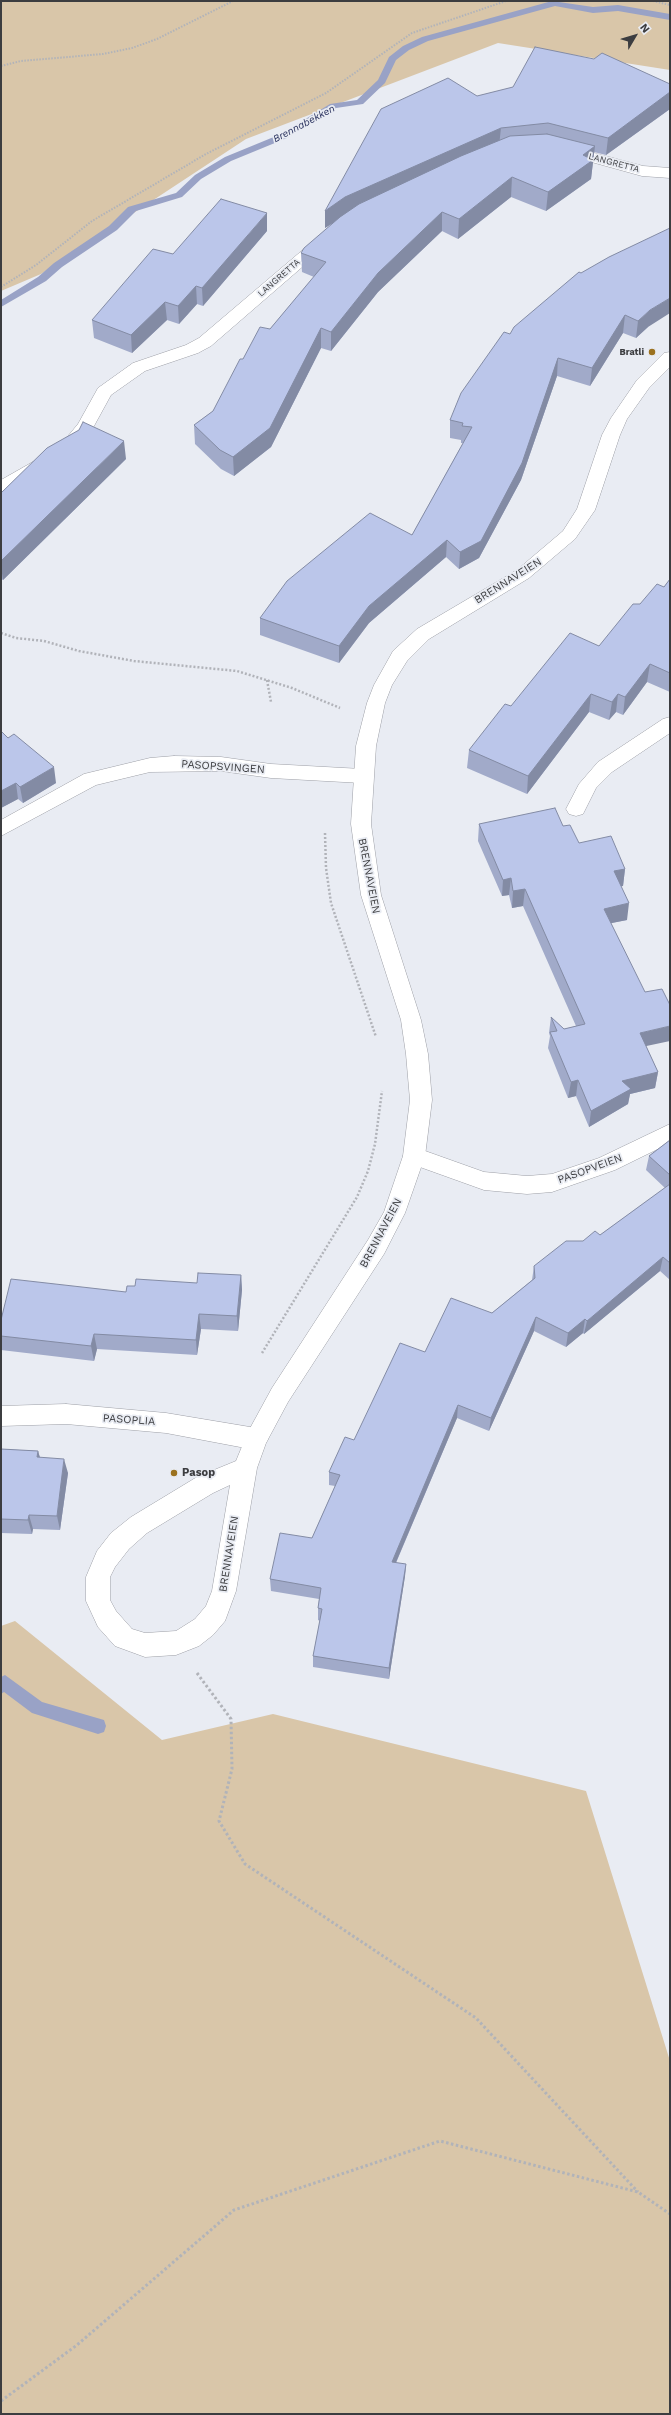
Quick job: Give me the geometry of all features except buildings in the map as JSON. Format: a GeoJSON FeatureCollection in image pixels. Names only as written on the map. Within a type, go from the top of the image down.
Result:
{"type":"FeatureCollection","features":[{"type":"Feature","properties":{"kind":"street","name":"LANGRETTA"},"geometry":{"type":"LineString","coordinates":[[546,147],[569,151],[642,171],[670,173]]}},
{"type":"Feature","properties":{"kind":"street","name":"LANGRETTA"},"geometry":{"type":"LineString","coordinates":[[1,488],[74,443],[104,392],[139,367],[192,349],[205,342],[333,232]]}},
{"type":"Feature","properties":{"kind":"street","name":"BRENNAVEIEN"},"geometry":{"type":"LineString","coordinates":[[245,1468],[205,1485],[139,1525],[120,1541],[106,1559],[98,1577],[98,1601],[107,1619],[124,1638],[145,1645],[176,1643],[190,1638],[204,1627],[216,1612],[224,1591],[245,1468],[256,1438],[280,1395],[376,1247],[394,1213],[414,1156],[420,1100],[420,1074],[411,1020],[380,928],[366,867],[360,824],[362,776],[366,746],[376,703],[391,669],[400,656],[434,626],[543,560],[569,535],[586,510],[611,435],[619,418],[643,384],[670,357]]}},
{"type":"Feature","properties":{"kind":"street"},"geometry":{"type":"LineString","coordinates":[[576,809],[589,784],[605,767],[670,724]]}},
{"type":"Feature","properties":{"kind":"street","name":"PASOPSVINGEN"},"geometry":{"type":"LineString","coordinates":[[1,829],[91,779],[150,765],[221,764],[247,768],[362,776]]}},
{"type":"Feature","properties":{"kind":"street","name":"PASOPVEIEN"},"geometry":{"type":"LineString","coordinates":[[414,1156],[484,1181],[527,1185],[552,1183],[607,1164],[670,1133]]}},
{"type":"Feature","properties":{"kind":"street","name":"PASOPLIA"},"geometry":{"type":"LineString","coordinates":[[1,1416],[66,1414],[197,1427],[256,1438]]}},
{"type":"Feature","properties":{"kind":"path"},"geometry":{"type":"LineString","coordinates":[[1,66],[21,62],[103,54],[132,48],[157,38],[233,1]]}},
{"type":"Feature","properties":{"kind":"path"},"geometry":{"type":"LineString","coordinates":[[1,287],[36,265],[92,221],[206,154],[326,93],[412,33],[506,1]]}},
{"type":"Feature","properties":{"kind":"path"},"geometry":{"type":"LineString","coordinates":[[653,1],[670,5]]}},
{"type":"Feature","properties":{"kind":"path"},"geometry":{"type":"LineString","coordinates":[[1,633],[16,638],[44,641],[78,651],[134,662],[237,671],[267,680],[341,708]]}},
{"type":"Feature","properties":{"kind":"path"},"geometry":{"type":"LineString","coordinates":[[267,680],[271,702]]}},
{"type":"Feature","properties":{"kind":"path"},"geometry":{"type":"LineString","coordinates":[[339,713],[342,704]]}},
{"type":"Feature","properties":{"kind":"path"},"geometry":{"type":"LineString","coordinates":[[325,831],[326,868],[331,903],[377,1043]]}},
{"type":"Feature","properties":{"kind":"path"},"geometry":{"type":"LineString","coordinates":[[258,1359],[341,1226],[357,1197],[368,1171],[375,1144],[382,1085]]}},
{"type":"Feature","properties":{"kind":"path"},"geometry":{"type":"LineString","coordinates":[[176,1643],[231,1719],[232,1769],[219,1821],[245,1864],[476,2018],[638,2192],[670,2214]]}},
{"type":"Feature","properties":{"kind":"path"},"geometry":{"type":"LineString","coordinates":[[1,2401],[77,2346],[234,2210],[440,2141],[638,2192]]}},
{"type":"Feature","properties":{"kind":"shaded area"},"geometry":{"type":"Polygon","coordinates":[[[1,1],[670,1],[670,70],[498,43],[246,139],[41,274],[1,291],[1,1]]]}},
{"type":"Feature","properties":{"kind":"shaded area"},"geometry":{"type":"Polygon","coordinates":[[[15,1621],[162,1740],[273,1714],[586,1791],[670,2061],[670,2414],[1,2414],[1,1626],[15,1621]]]}},
{"type":"Feature","properties":{"kind":"waterway","name":"Brennabekken"},"geometry":{"type":"LineString","coordinates":[[1,304],[42,279],[58,265],[113,228],[132,209],[140,205],[179,195],[198,177],[228,159],[284,136],[304,122],[333,106],[360,102],[382,81],[392,59],[406,48],[425,39],[555,3],[593,10],[611,10],[618,8],[670,17]]}},
{"type":"Feature","properties":{"kind":"waterway"},"geometry":{"type":"LineString","coordinates":[[1,1686],[5,1683],[38,1708],[98,1726]]}},
{"type":"Feature","properties":{"kind":"place","name":"Bratli"},"geometry":{"type":"Point","coordinates":[652,352]}},
{"type":"Feature","properties":{"kind":"place","name":"Pasop"},"geometry":{"type":"Point","coordinates":[174,1473]}}]}
